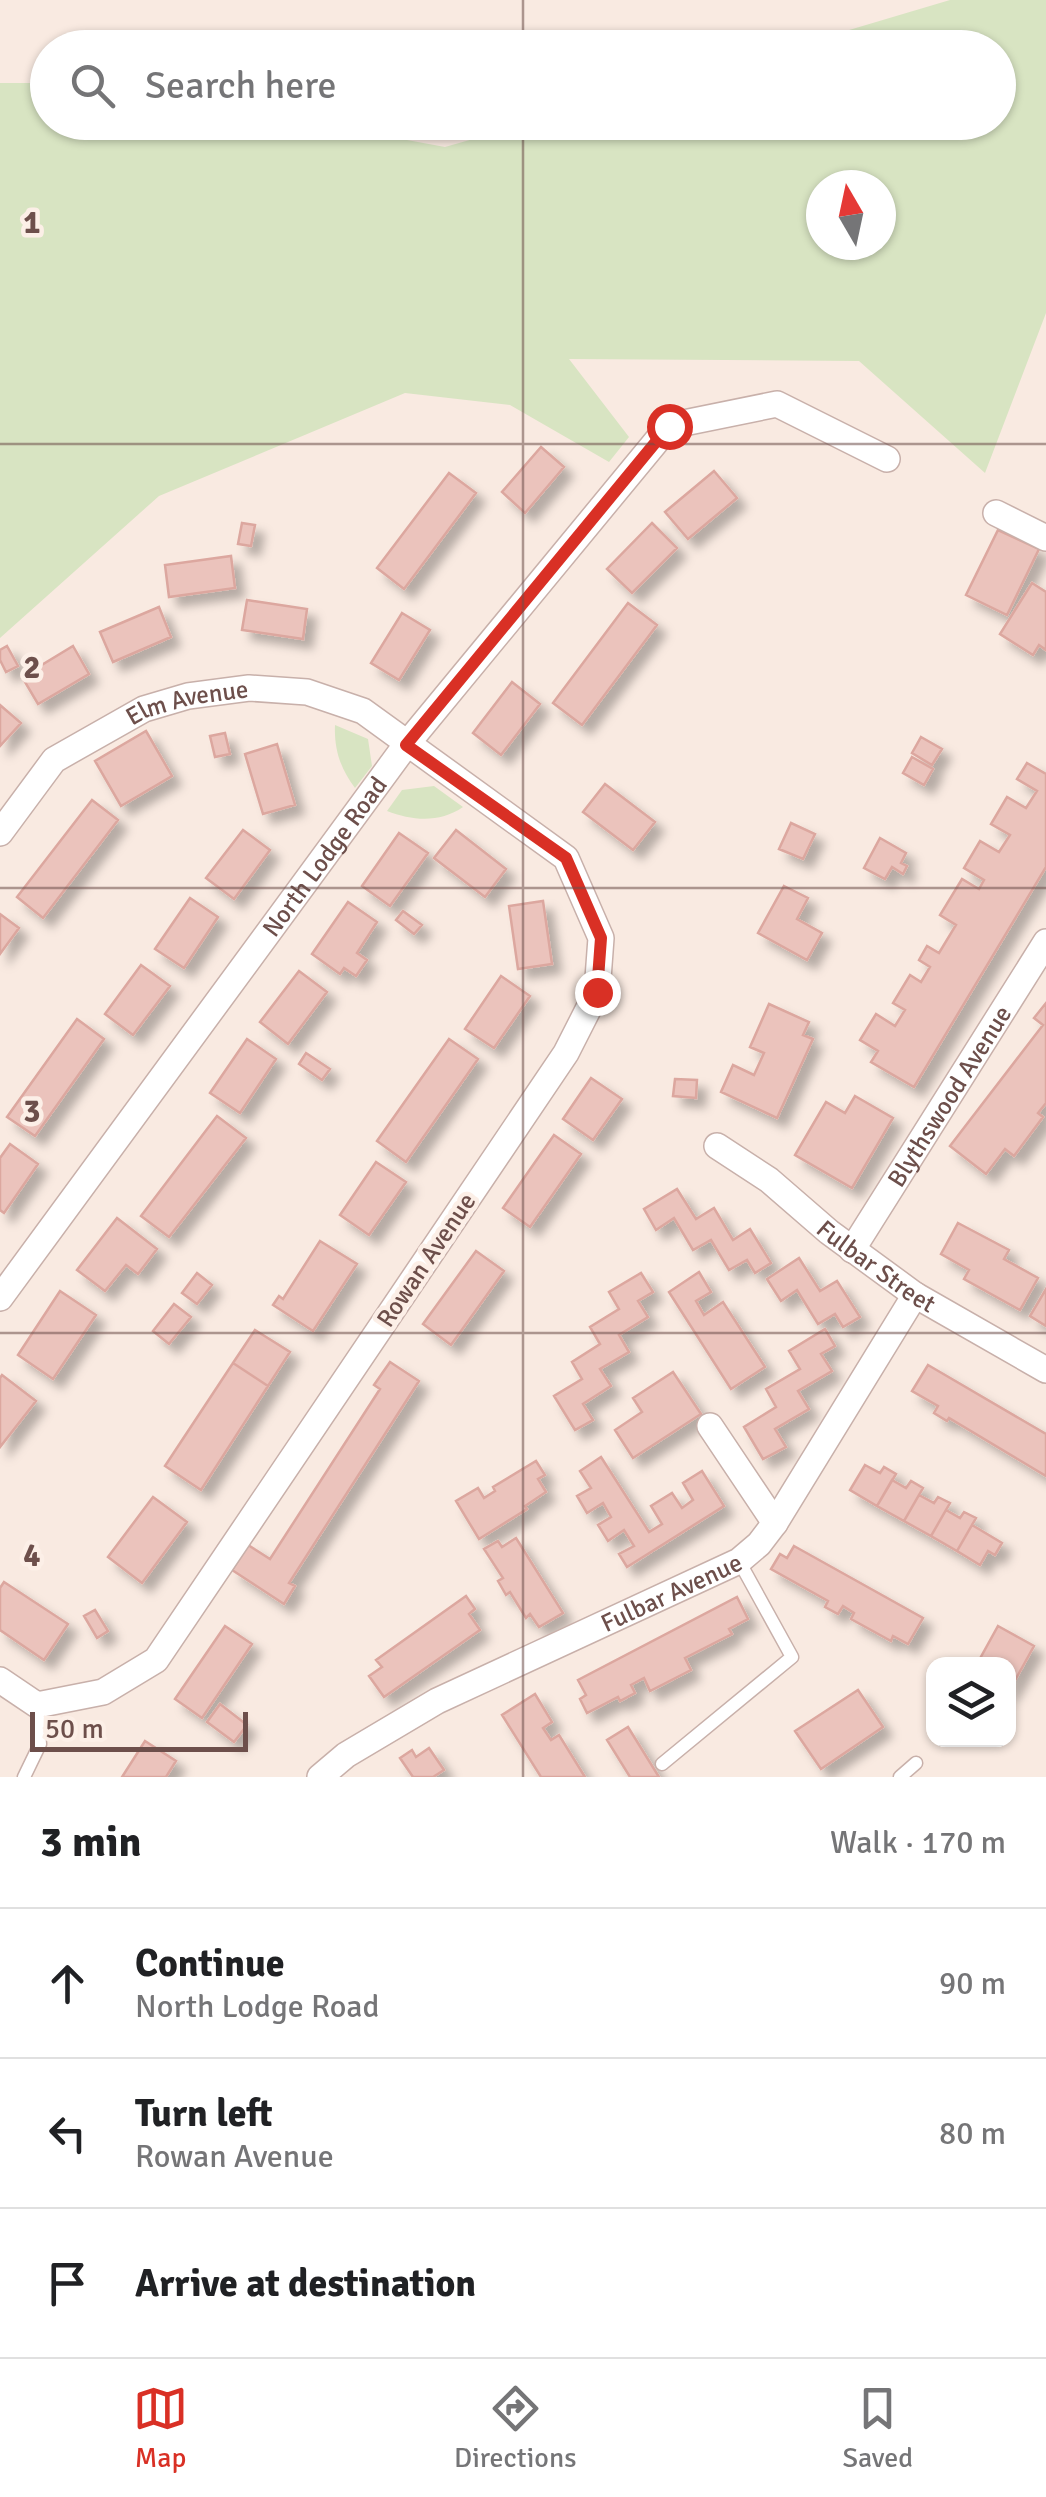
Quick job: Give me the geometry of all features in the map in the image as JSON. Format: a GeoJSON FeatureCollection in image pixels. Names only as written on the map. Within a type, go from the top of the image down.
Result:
{"type":"FeatureCollection","features":[{"type":"Feature","properties":{"kind":"street","name":"North Lodge Road"},"geometry":{"type":"LineString","coordinates":[[0,1298],[406,745],[669,426],[777,404],[886,459]]}},
{"type":"Feature","properties":{"kind":"street"},"geometry":{"type":"LineString","coordinates":[[996,513],[1046,538]]}},
{"type":"Feature","properties":{"kind":"street","name":"Elm Avenue"},"geometry":{"type":"LineString","coordinates":[[0,833],[54,760],[144,709],[188,696],[249,688],[306,692],[363,711],[406,745]]}},
{"type":"Feature","properties":{"kind":"street","name":"Rowan Avenue"},"geometry":{"type":"LineString","coordinates":[[38,1705],[103,1692],[156,1660],[566,1053],[597,992],[601,938],[566,858],[406,745]]}},
{"type":"Feature","properties":{"kind":"street","name":"Blythswood Avenue"},"geometry":{"type":"LineString","coordinates":[[852,1250],[1046,942]]}},
{"type":"Feature","properties":{"kind":"street","name":"Fulbar Street"},"geometry":{"type":"LineString","coordinates":[[717,1146],[769,1180],[852,1250],[915,1295],[1046,1370]]}},
{"type":"Feature","properties":{"kind":"street","name":"Fulbar Avenue"},"geometry":{"type":"LineString","coordinates":[[320,1777],[346,1755],[437,1702],[739,1561],[776,1523],[915,1295]]}},
{"type":"Feature","properties":{"kind":"street"},"geometry":{"type":"LineString","coordinates":[[710,1426],[776,1523]]}},
{"type":"Feature","properties":{"kind":"street"},"geometry":{"type":"LineString","coordinates":[[0,1680],[38,1705]]}},
{"type":"Feature","properties":{"kind":"lane"},"geometry":{"type":"LineString","coordinates":[[662,1764],[792,1658],[739,1561]]}},
{"type":"Feature","properties":{"kind":"lane"},"geometry":{"type":"LineString","coordinates":[[24,1777],[40,1744],[38,1705]]}},
{"type":"Feature","properties":{"kind":"lane"},"geometry":{"type":"LineString","coordinates":[[900,1777],[916,1763]]}},
{"type":"Feature","properties":{"kind":"green space"},"geometry":{"type":"Polygon","coordinates":[[[950,0],[1046,0],[1046,313],[985,473],[859,361],[569,359],[629,437],[609,462],[510,405],[405,393],[159,496],[0,638],[0,83],[30,83],[30,140],[407,140],[445,147],[470,140],[1016,140],[1016,30],[849,30],[950,0]]]}},
{"type":"Feature","properties":{"kind":"green space"},"geometry":{"type":"Polygon","coordinates":[[[335,725],[368,739],[372,766],[355,788],[339,758],[335,725]]]}},
{"type":"Feature","properties":{"kind":"green space"},"geometry":{"type":"Polygon","coordinates":[[[434,786],[463,807],[445,816],[426,819],[387,811],[402,790],[434,786]]]}},
{"type":"Feature","properties":{"kind":"building"},"geometry":{"type":"Polygon","coordinates":[[[541,447],[564,467],[525,513],[502,492],[541,447]]]}},
{"type":"Feature","properties":{"kind":"building"},"geometry":{"type":"Polygon","coordinates":[[[714,471],[737,498],[688,539],[665,512],[714,471]]]}},
{"type":"Feature","properties":{"kind":"building"},"geometry":{"type":"Polygon","coordinates":[[[449,473],[476,493],[404,589],[377,568],[449,473]]]}},
{"type":"Feature","properties":{"kind":"building"},"geometry":{"type":"Polygon","coordinates":[[[242,523],[255,525],[251,546],[238,544],[242,523]]]}},
{"type":"Feature","properties":{"kind":"building"},"geometry":{"type":"Polygon","coordinates":[[[652,523],[677,548],[632,593],[607,569],[652,523]]]}},
{"type":"Feature","properties":{"kind":"building"},"geometry":{"type":"Polygon","coordinates":[[[998,530],[1039,549],[1007,615],[966,595],[998,530]]]}},
{"type":"Feature","properties":{"kind":"building"},"geometry":{"type":"Polygon","coordinates":[[[231,556],[235,588],[169,597],[165,565],[231,556]]]}},
{"type":"Feature","properties":{"kind":"building"},"geometry":{"type":"Polygon","coordinates":[[[1032,583],[1046,592],[1046,650],[1039,645],[1033,655],[1000,634],[1032,583]]]}},
{"type":"Feature","properties":{"kind":"building"},"geometry":{"type":"Polygon","coordinates":[[[247,600],[307,609],[303,639],[242,630],[247,600]]]}},
{"type":"Feature","properties":{"kind":"building"},"geometry":{"type":"Polygon","coordinates":[[[628,603],[657,625],[582,725],[553,703],[628,603]]]}},
{"type":"Feature","properties":{"kind":"building"},"geometry":{"type":"Polygon","coordinates":[[[159,607],[171,637],[113,662],[100,632],[159,607]]]}},
{"type":"Feature","properties":{"kind":"building"},"geometry":{"type":"Polygon","coordinates":[[[402,613],[430,630],[399,680],[371,663],[402,613]]]}},
{"type":"Feature","properties":{"kind":"building"},"geometry":{"type":"Polygon","coordinates":[[[7,646],[18,666],[6,672],[0,650],[7,646]]]}},
{"type":"Feature","properties":{"kind":"building"},"geometry":{"type":"Polygon","coordinates":[[[73,646],[89,674],[38,704],[22,677],[73,646]]]}},
{"type":"Feature","properties":{"kind":"building"},"geometry":{"type":"Polygon","coordinates":[[[512,682],[540,704],[501,755],[473,733],[512,682]]]}},
{"type":"Feature","properties":{"kind":"building"},"geometry":{"type":"Polygon","coordinates":[[[0,705],[21,723],[0,746],[0,705]]]}},
{"type":"Feature","properties":{"kind":"building"},"geometry":{"type":"Polygon","coordinates":[[[146,731],[172,776],[121,806],[95,761],[146,731]]]}},
{"type":"Feature","properties":{"kind":"building"},"geometry":{"type":"Polygon","coordinates":[[[225,733],[230,754],[215,757],[210,736],[225,733]]]}},
{"type":"Feature","properties":{"kind":"building"},"geometry":{"type":"Polygon","coordinates":[[[921,737],[942,749],[932,765],[912,753],[921,737]]]}},
{"type":"Feature","properties":{"kind":"building"},"geometry":{"type":"Polygon","coordinates":[[[277,744],[295,805],[263,814],[245,754],[277,744]]]}},
{"type":"Feature","properties":{"kind":"building"},"geometry":{"type":"Polygon","coordinates":[[[912,757],[933,769],[924,785],[903,773],[912,757]]]}},
{"type":"Feature","properties":{"kind":"building"},"geometry":{"type":"Polygon","coordinates":[[[1027,763],[1046,774],[1046,867],[914,1087],[871,1062],[878,1051],[860,1040],[876,1014],[895,1026],[905,1010],[893,1003],[910,975],[921,982],[930,967],[919,960],[927,946],[939,953],[956,925],[940,915],[962,879],[979,889],[984,880],[964,868],[980,841],[999,852],[1010,835],[991,824],[1007,797],[1026,808],[1037,791],[1017,779],[1027,763]]]}},
{"type":"Feature","properties":{"kind":"building"},"geometry":{"type":"Polygon","coordinates":[[[605,784],[655,822],[633,850],[583,812],[605,784]]]}},
{"type":"Feature","properties":{"kind":"building"},"geometry":{"type":"Polygon","coordinates":[[[92,800],[118,820],[43,918],[17,897],[92,800]]]}},
{"type":"Feature","properties":{"kind":"building"},"geometry":{"type":"Polygon","coordinates":[[[791,823],[815,834],[803,859],[779,849],[791,823]]]}},
{"type":"Feature","properties":{"kind":"building"},"geometry":{"type":"Polygon","coordinates":[[[243,830],[270,850],[234,899],[206,878],[243,830]]]}},
{"type":"Feature","properties":{"kind":"building"},"geometry":{"type":"Polygon","coordinates":[[[456,830],[506,869],[485,897],[434,858],[456,830]]]}},
{"type":"Feature","properties":{"kind":"building"},"geometry":{"type":"Polygon","coordinates":[[[399,833],[428,853],[390,906],[362,886],[399,833]]]}},
{"type":"Feature","properties":{"kind":"building"},"geometry":{"type":"Polygon","coordinates":[[[880,838],[906,853],[901,863],[907,866],[903,874],[892,867],[885,879],[864,868],[880,838]]]}},
{"type":"Feature","properties":{"kind":"building"},"geometry":{"type":"Polygon","coordinates":[[[784,886],[808,898],[797,919],[822,933],[807,960],[758,933],[784,886]]]}},
{"type":"Feature","properties":{"kind":"building"},"geometry":{"type":"Polygon","coordinates":[[[190,898],[218,917],[184,968],[155,949],[190,898]]]}},
{"type":"Feature","properties":{"kind":"building"},"geometry":{"type":"Polygon","coordinates":[[[543,901],[552,964],[518,969],[509,906],[543,901]]]}},
{"type":"Feature","properties":{"kind":"building"},"geometry":{"type":"Polygon","coordinates":[[[348,902],[377,922],[357,953],[367,960],[356,976],[344,968],[340,974],[312,954],[348,902]]]}},
{"type":"Feature","properties":{"kind":"building"},"geometry":{"type":"Polygon","coordinates":[[[403,911],[422,925],[414,934],[396,920],[403,911]]]}},
{"type":"Feature","properties":{"kind":"building"},"geometry":{"type":"Polygon","coordinates":[[[0,914],[19,928],[0,954],[0,914]]]}},
{"type":"Feature","properties":{"kind":"building"},"geometry":{"type":"Polygon","coordinates":[[[141,965],[170,986],[133,1035],[105,1014],[141,965]]]}},
{"type":"Feature","properties":{"kind":"building"},"geometry":{"type":"Polygon","coordinates":[[[299,971],[327,992],[288,1044],[260,1022],[299,971]]]}},
{"type":"Feature","properties":{"kind":"building"},"geometry":{"type":"Polygon","coordinates":[[[501,976],[530,996],[494,1048],[465,1029],[501,976]]]}},
{"type":"Feature","properties":{"kind":"building"},"geometry":{"type":"Polygon","coordinates":[[[1046,1003],[1046,1103],[1038,1113],[1043,1117],[1014,1156],[1005,1149],[986,1174],[950,1146],[1043,1025],[1034,1018],[1046,1003]]]}},
{"type":"Feature","properties":{"kind":"building"},"geometry":{"type":"Polygon","coordinates":[[[769,1004],[809,1022],[803,1035],[813,1039],[777,1118],[721,1092],[733,1065],[754,1075],[764,1053],[750,1047],[769,1004]]]}},
{"type":"Feature","properties":{"kind":"building"},"geometry":{"type":"Polygon","coordinates":[[[77,1019],[104,1039],[35,1136],[7,1117],[77,1019]]]}},
{"type":"Feature","properties":{"kind":"building"},"geometry":{"type":"Polygon","coordinates":[[[247,1039],[276,1059],[240,1113],[210,1093],[247,1039]]]}},
{"type":"Feature","properties":{"kind":"building"},"geometry":{"type":"Polygon","coordinates":[[[449,1039],[478,1059],[406,1162],[377,1141],[449,1039]]]}},
{"type":"Feature","properties":{"kind":"building"},"geometry":{"type":"Polygon","coordinates":[[[306,1053],[330,1069],[322,1080],[299,1064],[306,1053]]]}},
{"type":"Feature","properties":{"kind":"building"},"geometry":{"type":"Polygon","coordinates":[[[591,1078],[622,1099],[593,1140],[563,1119],[591,1078]]]}},
{"type":"Feature","properties":{"kind":"building"},"geometry":{"type":"Polygon","coordinates":[[[675,1079],[697,1080],[696,1098],[673,1096],[675,1079]]]}},
{"type":"Feature","properties":{"kind":"building"},"geometry":{"type":"Polygon","coordinates":[[[855,1096],[893,1118],[852,1188],[795,1155],[826,1102],[845,1113],[855,1096]]]}},
{"type":"Feature","properties":{"kind":"building"},"geometry":{"type":"Polygon","coordinates":[[[217,1116],[246,1138],[169,1237],[141,1216],[217,1116]]]}},
{"type":"Feature","properties":{"kind":"building"},"geometry":{"type":"Polygon","coordinates":[[[554,1135],[581,1154],[530,1227],[503,1208],[554,1135]]]}},
{"type":"Feature","properties":{"kind":"building"},"geometry":{"type":"Polygon","coordinates":[[[10,1144],[38,1164],[4,1213],[0,1210],[0,1158],[10,1144]]]}},
{"type":"Feature","properties":{"kind":"building"},"geometry":{"type":"Polygon","coordinates":[[[376,1162],[406,1182],[369,1235],[340,1215],[376,1162]]]}},
{"type":"Feature","properties":{"kind":"building"},"geometry":{"type":"Polygon","coordinates":[[[677,1189],[696,1219],[714,1208],[733,1240],[750,1229],[771,1263],[755,1273],[747,1260],[729,1270],[711,1240],[693,1250],[674,1218],[656,1230],[644,1209],[677,1189]]]}},
{"type":"Feature","properties":{"kind":"building"},"geometry":{"type":"Polygon","coordinates":[[[117,1218],[157,1249],[138,1274],[126,1265],[105,1291],[77,1270],[117,1218]]]}},
{"type":"Feature","properties":{"kind":"building"},"geometry":{"type":"Polygon","coordinates":[[[958,1223],[1009,1250],[1004,1259],[1038,1278],[1020,1310],[964,1279],[969,1270],[941,1254],[958,1223]]]}},
{"type":"Feature","properties":{"kind":"building"},"geometry":{"type":"Polygon","coordinates":[[[320,1241],[357,1264],[313,1331],[273,1305],[279,1296],[283,1299],[320,1241]]]}},
{"type":"Feature","properties":{"kind":"building"},"geometry":{"type":"Polygon","coordinates":[[[476,1251],[504,1271],[451,1345],[423,1324],[476,1251]]]}},
{"type":"Feature","properties":{"kind":"building"},"geometry":{"type":"Polygon","coordinates":[[[799,1258],[820,1291],[837,1281],[860,1317],[843,1327],[835,1314],[818,1324],[797,1290],[781,1301],[767,1279],[799,1258]]]}},
{"type":"Feature","properties":{"kind":"building"},"geometry":{"type":"Polygon","coordinates":[[[699,1272],[711,1292],[696,1301],[704,1315],[723,1302],[765,1367],[731,1389],[669,1292],[699,1272]]]}},
{"type":"Feature","properties":{"kind":"building"},"geometry":{"type":"Polygon","coordinates":[[[197,1273],[212,1285],[197,1304],[182,1293],[197,1273]]]}},
{"type":"Feature","properties":{"kind":"building"},"geometry":{"type":"Polygon","coordinates":[[[641,1273],[653,1292],[638,1301],[648,1317],[619,1335],[629,1352],[600,1369],[611,1386],[583,1404],[593,1420],[575,1430],[554,1396],[582,1379],[572,1362],[600,1344],[590,1327],[619,1309],[609,1292],[641,1273]]]}},
{"type":"Feature","properties":{"kind":"building"},"geometry":{"type":"Polygon","coordinates":[[[1046,1289],[1046,1326],[1030,1316],[1046,1289]]]}},
{"type":"Feature","properties":{"kind":"building"},"geometry":{"type":"Polygon","coordinates":[[[60,1291],[96,1315],[53,1379],[18,1355],[60,1291]]]}},
{"type":"Feature","properties":{"kind":"building"},"geometry":{"type":"Polygon","coordinates":[[[174,1304],[191,1317],[169,1344],[153,1331],[174,1304]]]}},
{"type":"Feature","properties":{"kind":"building"},"geometry":{"type":"Polygon","coordinates":[[[825,1329],[835,1346],[821,1354],[832,1371],[798,1391],[809,1409],[775,1429],[786,1447],[763,1459],[744,1427],[776,1407],[766,1389],[800,1369],[789,1351],[825,1329]]]}},
{"type":"Feature","properties":{"kind":"building"},"geometry":{"type":"Polygon","coordinates":[[[255,1330],[290,1352],[268,1386],[233,1363],[255,1330]]]}},
{"type":"Feature","properties":{"kind":"building"},"geometry":{"type":"Polygon","coordinates":[[[390,1362],[419,1381],[289,1583],[295,1586],[284,1604],[232,1570],[248,1545],[270,1559],[380,1389],[374,1385],[390,1362]]]}},
{"type":"Feature","properties":{"kind":"building"},"geometry":{"type":"Polygon","coordinates":[[[233,1363],[268,1386],[201,1490],[165,1466],[233,1363]]]}},
{"type":"Feature","properties":{"kind":"building"},"geometry":{"type":"Polygon","coordinates":[[[928,1365],[1046,1434],[1046,1476],[934,1413],[938,1406],[912,1391],[928,1365]]]}},
{"type":"Feature","properties":{"kind":"building"},"geometry":{"type":"Polygon","coordinates":[[[673,1372],[701,1414],[633,1458],[615,1430],[642,1412],[633,1398],[673,1372]]]}},
{"type":"Feature","properties":{"kind":"building"},"geometry":{"type":"Polygon","coordinates":[[[2,1375],[36,1401],[0,1447],[0,1378],[2,1375]]]}},
{"type":"Feature","properties":{"kind":"building"},"geometry":{"type":"Polygon","coordinates":[[[601,1457],[649,1532],[662,1524],[651,1506],[672,1493],[682,1508],[693,1500],[683,1483],[702,1471],[724,1506],[627,1567],[619,1554],[634,1546],[624,1530],[608,1541],[598,1525],[611,1517],[603,1503],[587,1513],[577,1496],[591,1488],[580,1471],[601,1457]]]}},
{"type":"Feature","properties":{"kind":"building"},"geometry":{"type":"Polygon","coordinates":[[[536,1461],[545,1475],[538,1479],[546,1492],[525,1506],[527,1509],[479,1539],[456,1501],[478,1488],[484,1498],[495,1491],[493,1487],[536,1461]]]}},
{"type":"Feature","properties":{"kind":"building"},"geometry":{"type":"Polygon","coordinates":[[[865,1465],[880,1473],[884,1467],[896,1474],[877,1506],[850,1490],[865,1465]]]}},
{"type":"Feature","properties":{"kind":"building"},"geometry":{"type":"Polygon","coordinates":[[[892,1480],[906,1488],[911,1481],[923,1488],[904,1521],[877,1506],[892,1480]]]}},
{"type":"Feature","properties":{"kind":"building"},"geometry":{"type":"Polygon","coordinates":[[[919,1495],[934,1503],[938,1497],[950,1503],[931,1536],[904,1521],[919,1495]]]}},
{"type":"Feature","properties":{"kind":"building"},"geometry":{"type":"Polygon","coordinates":[[[153,1497],[187,1522],[142,1583],[108,1557],[153,1497]]]}},
{"type":"Feature","properties":{"kind":"building"},"geometry":{"type":"Polygon","coordinates":[[[946,1510],[960,1518],[964,1512],[976,1518],[957,1551],[931,1536],[946,1510]]]}},
{"type":"Feature","properties":{"kind":"building"},"geometry":{"type":"Polygon","coordinates":[[[972,1525],[1002,1543],[995,1555],[988,1551],[980,1565],[957,1551],[972,1525]]]}},
{"type":"Feature","properties":{"kind":"building"},"geometry":{"type":"Polygon","coordinates":[[[516,1538],[563,1613],[539,1627],[530,1614],[526,1618],[510,1592],[506,1595],[498,1581],[503,1578],[484,1549],[498,1541],[502,1547],[516,1538]]]}},
{"type":"Feature","properties":{"kind":"building"},"geometry":{"type":"Polygon","coordinates":[[[794,1546],[923,1618],[908,1644],[893,1636],[891,1641],[851,1619],[854,1613],[843,1606],[838,1614],[825,1607],[828,1601],[771,1569],[780,1554],[787,1558],[794,1546]]]}},
{"type":"Feature","properties":{"kind":"building"},"geometry":{"type":"Polygon","coordinates":[[[4,1582],[68,1624],[44,1660],[0,1630],[0,1588],[4,1582]]]}},
{"type":"Feature","properties":{"kind":"building"},"geometry":{"type":"Polygon","coordinates":[[[466,1596],[475,1609],[469,1614],[480,1630],[384,1697],[369,1676],[382,1667],[376,1660],[466,1596]]]}},
{"type":"Feature","properties":{"kind":"building"},"geometry":{"type":"Polygon","coordinates":[[[737,1597],[748,1619],[729,1629],[732,1634],[685,1658],[691,1670],[650,1691],[644,1678],[631,1685],[635,1693],[587,1713],[580,1699],[586,1695],[578,1680],[737,1597]]]}},
{"type":"Feature","properties":{"kind":"building"},"geometry":{"type":"Polygon","coordinates":[[[95,1610],[108,1631],[97,1638],[84,1616],[95,1610]]]}},
{"type":"Feature","properties":{"kind":"building"},"geometry":{"type":"Polygon","coordinates":[[[225,1626],[252,1644],[202,1718],[175,1699],[225,1626]]]}},
{"type":"Feature","properties":{"kind":"building"},"geometry":{"type":"Polygon","coordinates":[[[998,1626],[1034,1646],[1016,1679],[1016,1657],[981,1657],[998,1626]]]}},
{"type":"Feature","properties":{"kind":"building"},"geometry":{"type":"Polygon","coordinates":[[[858,1690],[883,1727],[821,1769],[795,1731],[858,1690]]]}},
{"type":"Feature","properties":{"kind":"building"},"geometry":{"type":"Polygon","coordinates":[[[535,1694],[552,1722],[543,1728],[551,1740],[559,1735],[585,1777],[541,1777],[502,1715],[535,1694]]]}},
{"type":"Feature","properties":{"kind":"building"},"geometry":{"type":"Polygon","coordinates":[[[220,1704],[247,1725],[234,1742],[207,1722],[220,1704]]]}},
{"type":"Feature","properties":{"kind":"building"},"geometry":{"type":"Polygon","coordinates":[[[628,1727],[659,1777],[630,1777],[607,1740],[628,1727]]]}},
{"type":"Feature","properties":{"kind":"building"},"geometry":{"type":"Polygon","coordinates":[[[145,1741],[176,1761],[166,1777],[122,1777],[145,1741]]]}},
{"type":"Feature","properties":{"kind":"building"},"geometry":{"type":"Polygon","coordinates":[[[429,1748],[444,1770],[433,1777],[413,1777],[400,1758],[412,1750],[416,1757],[429,1748]]]}},
{"type":"Feature","properties":{"kind":"route"},"geometry":{"type":"LineString","coordinates":[[597,992],[601,938],[566,858],[406,745],[669,426]]}}]}
